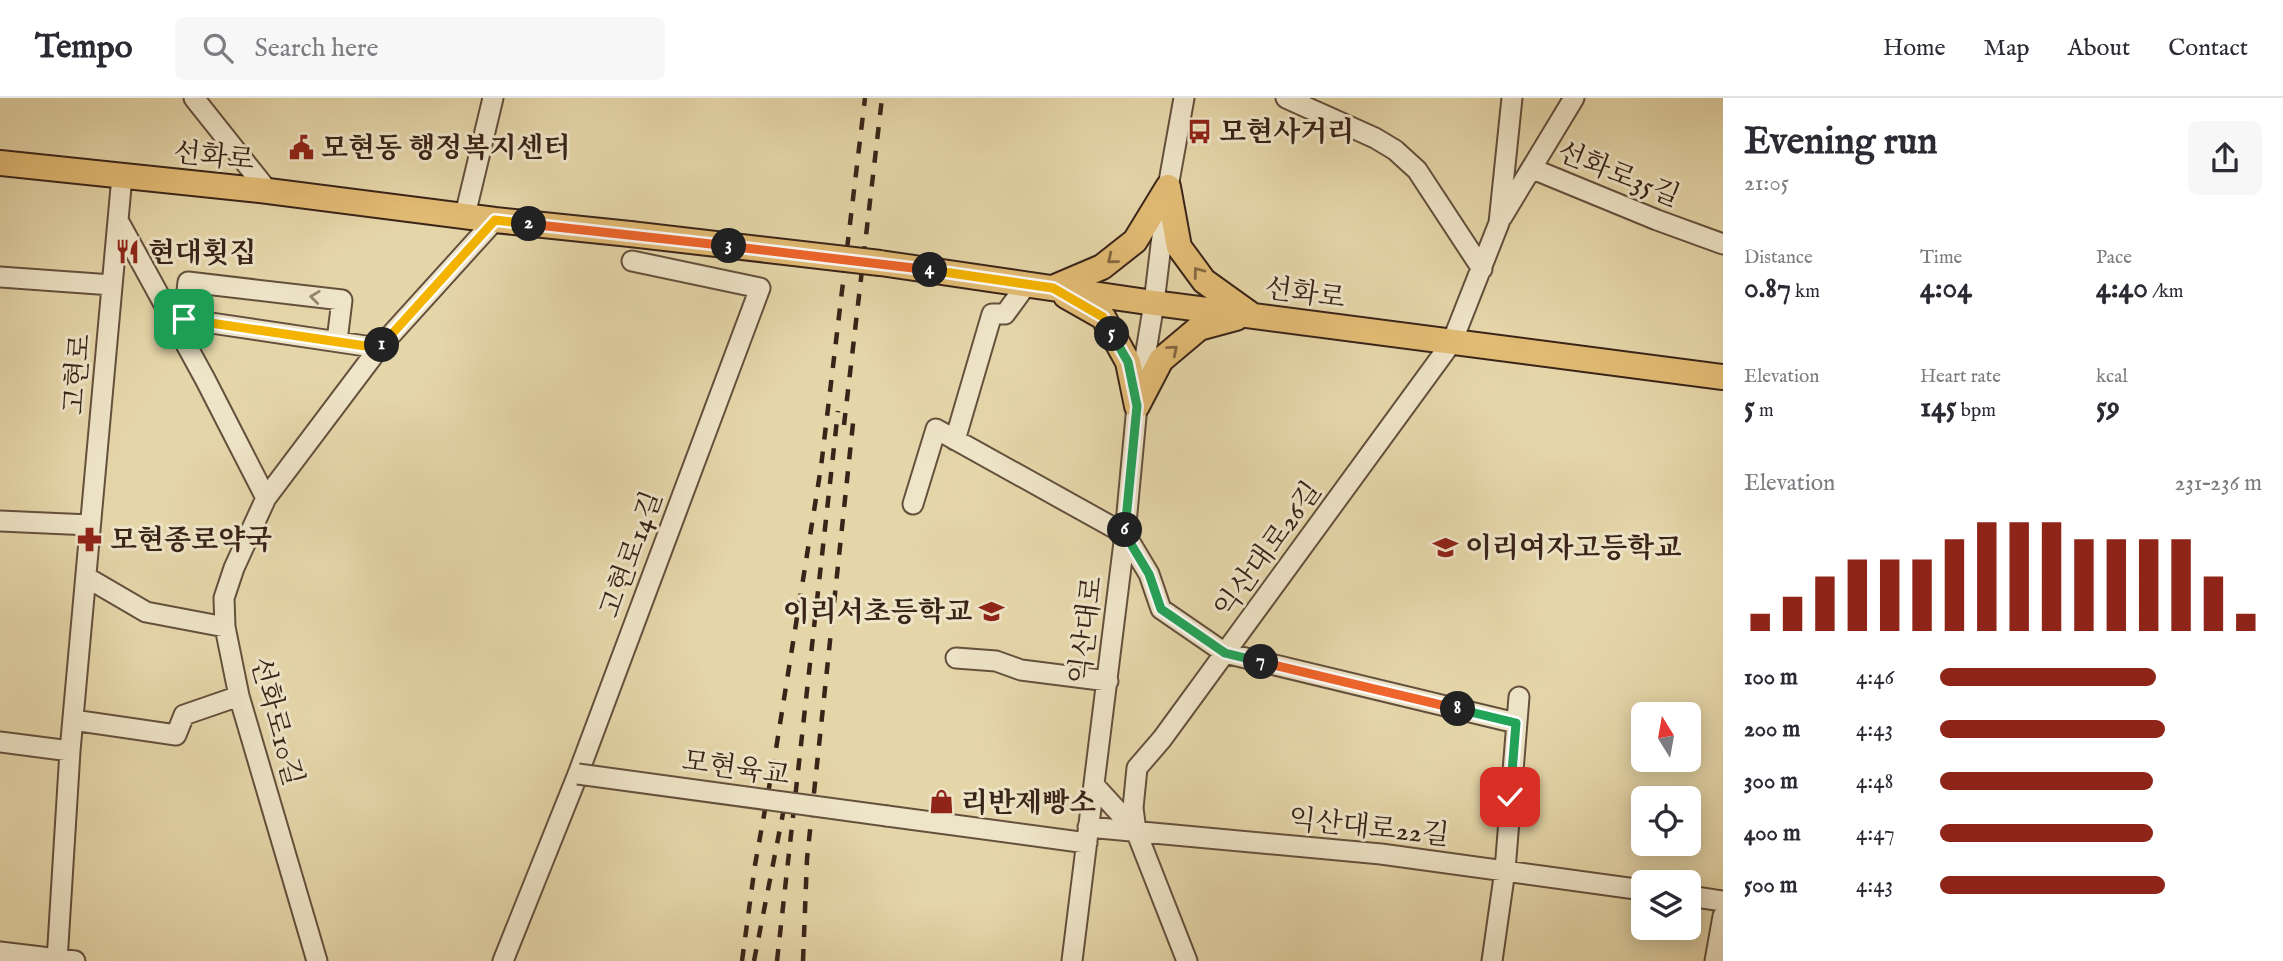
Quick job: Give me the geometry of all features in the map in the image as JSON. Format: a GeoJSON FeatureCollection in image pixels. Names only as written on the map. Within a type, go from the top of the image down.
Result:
{"type":"FeatureCollection","features":[{"type":"Feature","properties":{"kind":"main road","name":"선화로"},"geometry":{"type":"LineString","coordinates":[[0,163],[268,191],[495,220],[880,263],[1154,303],[1723,377]]}},
{"type":"Feature","properties":{"kind":"main road"},"geometry":{"type":"LineString","coordinates":[[1053,288],[1102,267],[1135,241],[1168,187]]}},
{"type":"Feature","properties":{"kind":"main road"},"geometry":{"type":"LineString","coordinates":[[1168,187],[1179,247],[1204,281],[1250,314]]}},
{"type":"Feature","properties":{"kind":"main road"},"geometry":{"type":"LineString","coordinates":[[1053,288],[1103,317],[1128,362],[1137,406]]}},
{"type":"Feature","properties":{"kind":"main road"},"geometry":{"type":"LineString","coordinates":[[1137,406],[1161,359],[1199,328],[1250,314]]}},
{"type":"Feature","properties":{"kind":"street"},"geometry":{"type":"LineString","coordinates":[[194,98],[268,191]]}},
{"type":"Feature","properties":{"kind":"street"},"geometry":{"type":"LineString","coordinates":[[466,215],[493,98]]}},
{"type":"Feature","properties":{"kind":"street","name":"익산대로"},"geometry":{"type":"LineString","coordinates":[[1072,961],[1108,681],[1137,406],[1154,303],[1168,187],[1184,98]]}},
{"type":"Feature","properties":{"kind":"street"},"geometry":{"type":"LineString","coordinates":[[1286,98],[1375,138],[1395,150],[1417,170],[1482,269]]}},
{"type":"Feature","properties":{"kind":"street"},"geometry":{"type":"LineString","coordinates":[[1499,223],[1512,98]]}},
{"type":"Feature","properties":{"kind":"street"},"geometry":{"type":"LineString","coordinates":[[1499,223],[1574,98]]}},
{"type":"Feature","properties":{"kind":"street","name":"선화로35길"},"geometry":{"type":"LineString","coordinates":[[1533,169],[1723,244]]}},
{"type":"Feature","properties":{"kind":"street","name":"고현로"},"geometry":{"type":"LineString","coordinates":[[63,960],[71,751],[122,176]]}},
{"type":"Feature","properties":{"kind":"street","name":"선화로10길"},"geometry":{"type":"LineString","coordinates":[[317,961],[239,696],[225,626],[224,598],[234,568],[266,498],[379,348],[495,220]]}},
{"type":"Feature","properties":{"kind":"street"},"geometry":{"type":"LineString","coordinates":[[119,222],[205,379],[266,498]]}},
{"type":"Feature","properties":{"kind":"street","name":"익산대로26길"},"geometry":{"type":"LineString","coordinates":[[1136,831],[1133,807],[1137,768],[1162,739],[1452,342],[1499,223]]}},
{"type":"Feature","properties":{"kind":"street","name":"고현로14길"},"geometry":{"type":"LineString","coordinates":[[503,961],[578,774],[760,288],[632,261]]}},
{"type":"Feature","properties":{"kind":"street"},"geometry":{"type":"LineString","coordinates":[[0,277],[112,285]]}},
{"type":"Feature","properties":{"kind":"street"},"geometry":{"type":"LineString","coordinates":[[337,341],[342,300],[188,282],[184,319],[379,348]]}},
{"type":"Feature","properties":{"kind":"street"},"geometry":{"type":"LineString","coordinates":[[955,440],[992,314],[1005,314],[1027,285]]}},
{"type":"Feature","properties":{"kind":"street"},"geometry":{"type":"LineString","coordinates":[[913,503],[936,429],[1125,534],[1149,574],[1161,609],[1225,653],[1516,723]]}},
{"type":"Feature","properties":{"kind":"street"},"geometry":{"type":"LineString","coordinates":[[0,521],[90,525]]}},
{"type":"Feature","properties":{"kind":"street"},"geometry":{"type":"LineString","coordinates":[[86,577],[146,612],[225,626]]}},
{"type":"Feature","properties":{"kind":"street"},"geometry":{"type":"LineString","coordinates":[[956,658],[996,661],[1021,670],[1108,681]]}},
{"type":"Feature","properties":{"kind":"street"},"geometry":{"type":"LineString","coordinates":[[74,720],[176,735],[184,715],[239,696]]}},
{"type":"Feature","properties":{"kind":"street"},"geometry":{"type":"LineString","coordinates":[[1492,961],[1505,870],[1519,697]]}},
{"type":"Feature","properties":{"kind":"street"},"geometry":{"type":"LineString","coordinates":[[0,742],[71,751]]}},
{"type":"Feature","properties":{"kind":"street","name":"모현육교"},"geometry":{"type":"LineString","coordinates":[[578,774],[887,816],[1087,835]]}},
{"type":"Feature","properties":{"kind":"street"},"geometry":{"type":"LineString","coordinates":[[1094,785],[1136,831],[1187,961]]}},
{"type":"Feature","properties":{"kind":"street","name":"익산대로22길"},"geometry":{"type":"LineString","coordinates":[[1087,835],[1136,831],[1381,854],[1631,888]]}},
{"type":"Feature","properties":{"kind":"street"},"geometry":{"type":"LineString","coordinates":[[1701,898],[1723,901]]}},
{"type":"Feature","properties":{"kind":"street"},"geometry":{"type":"LineString","coordinates":[[1715,961],[1723,916]]}},
{"type":"Feature","properties":{"kind":"street"},"geometry":{"type":"LineString","coordinates":[[0,952],[63,960]]}},
{"type":"Feature","properties":{"kind":"railway"},"geometry":{"type":"LineString","coordinates":[[742,961],[755,865],[821,467],[865,98]]}},
{"type":"Feature","properties":{"kind":"railway"},"geometry":{"type":"LineString","coordinates":[[844,425],[882,98]]}},
{"type":"Feature","properties":{"kind":"railway"},"geometry":{"type":"LineString","coordinates":[[777,961],[838,411]]}},
{"type":"Feature","properties":{"kind":"railway"},"geometry":{"type":"LineString","coordinates":[[803,961],[807,859],[854,414]]}},
{"type":"Feature","properties":{"kind":"railway"},"geometry":{"type":"LineString","coordinates":[[754,961],[787,793]]}},
{"type":"Feature","properties":{"kind":"place","name":"모현사거리"},"geometry":{"type":"Point","coordinates":[1199,131]}},
{"type":"Feature","properties":{"kind":"place","name":"모현동 행정복지센터"},"geometry":{"type":"Point","coordinates":[301,147]}},
{"type":"Feature","properties":{"kind":"place","name":"현대횟집"},"geometry":{"type":"Point","coordinates":[128,252]}},
{"type":"Feature","properties":{"kind":"place","name":"모현종로약국"},"geometry":{"type":"Point","coordinates":[90,539]}},
{"type":"Feature","properties":{"kind":"place","name":"이리여자고등학교"},"geometry":{"type":"Point","coordinates":[1445,547]}},
{"type":"Feature","properties":{"kind":"place","name":"이리서초등학교"},"geometry":{"type":"Point","coordinates":[992,611]}},
{"type":"Feature","properties":{"kind":"place","name":"리반제빵소"},"geometry":{"type":"Point","coordinates":[941,802]}},
{"type":"Feature","properties":{"kind":"route"},"geometry":{"type":"LineString","coordinates":[[184,319],[379,348],[495,220],[880,263],[1053,288],[1103,317],[1128,362],[1137,406],[1125,534],[1149,574],[1161,609],[1225,653],[1516,723],[1510,797]]}}]}
